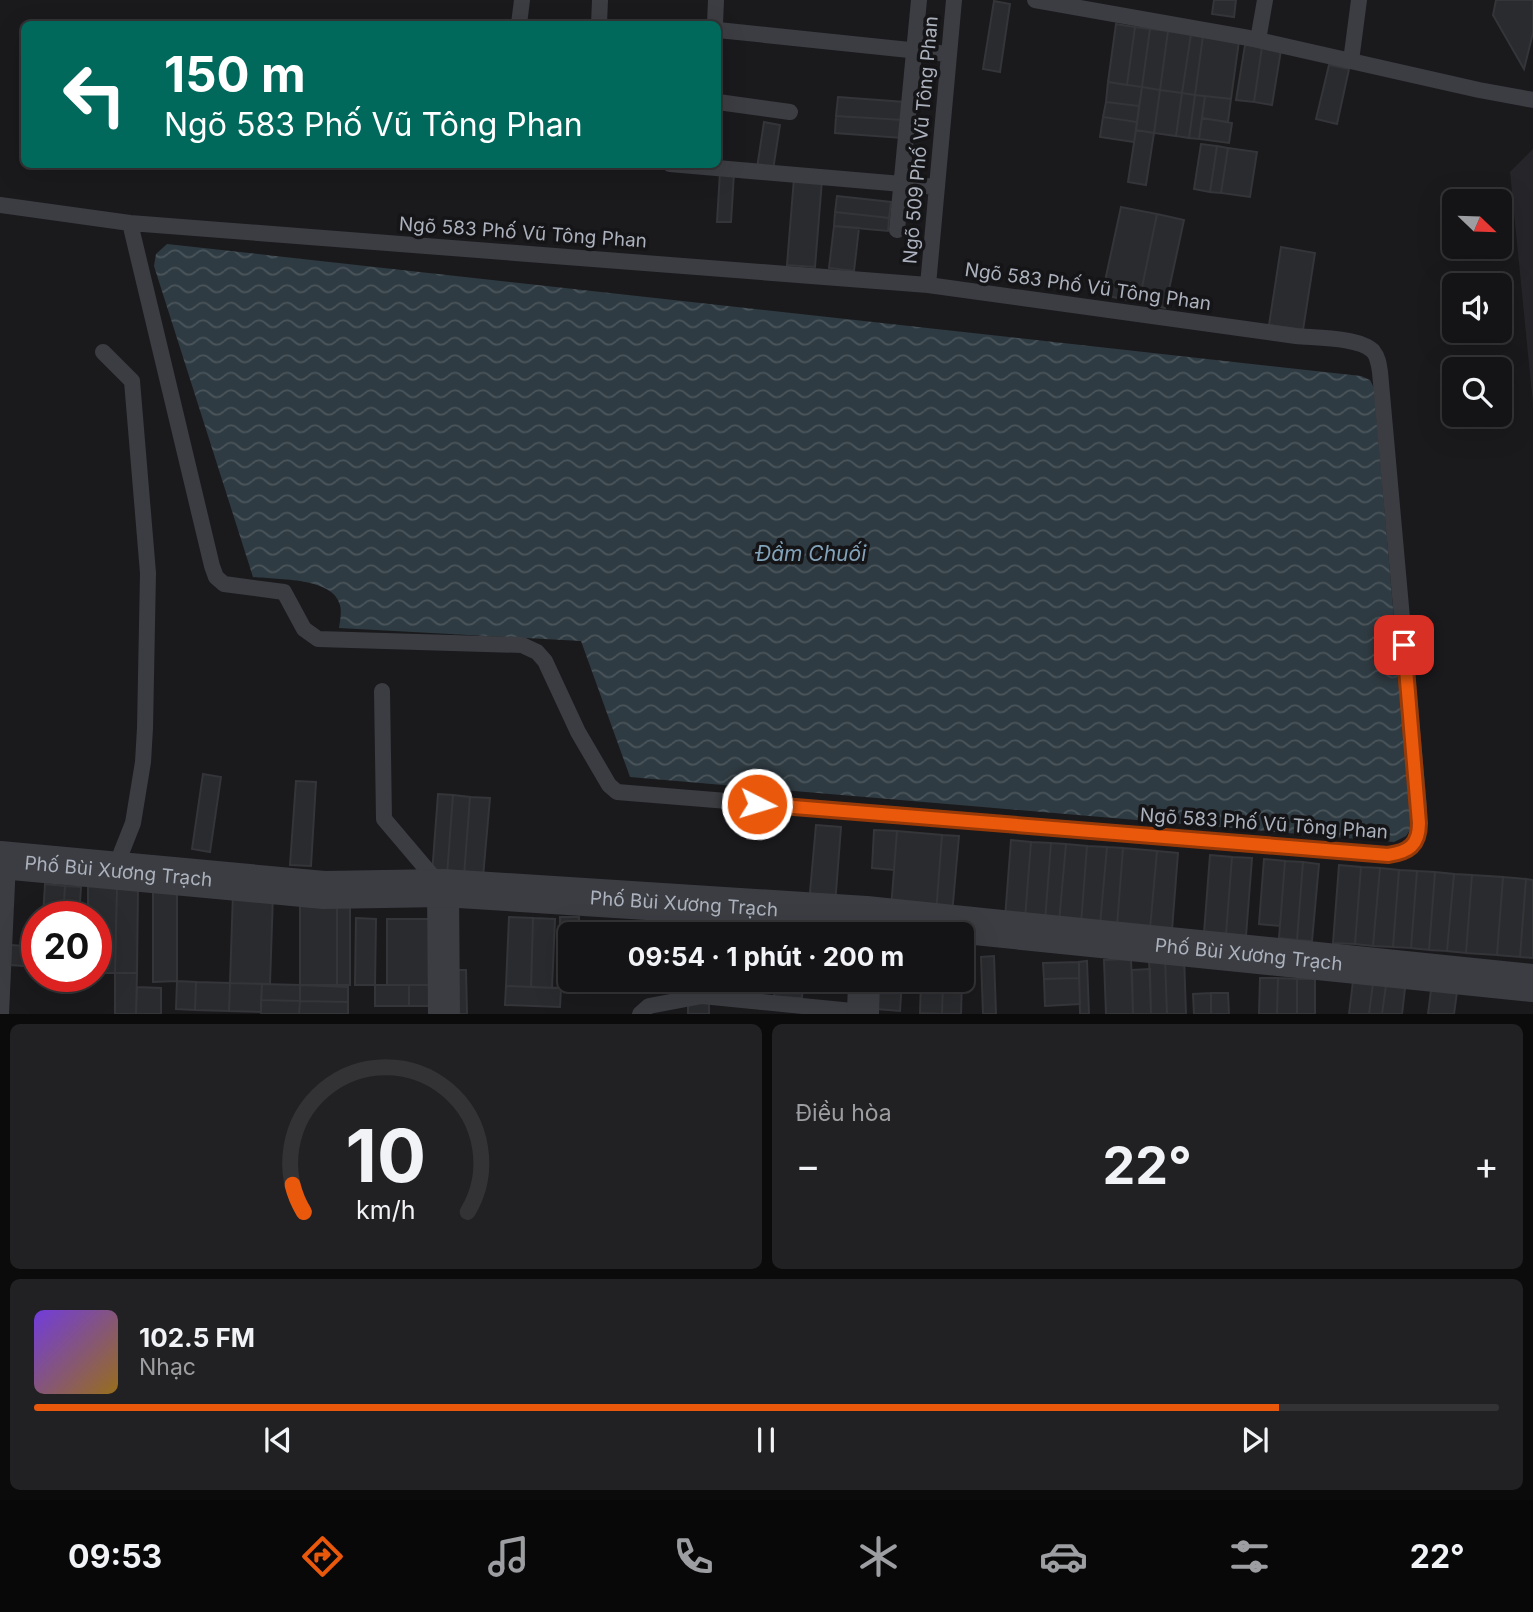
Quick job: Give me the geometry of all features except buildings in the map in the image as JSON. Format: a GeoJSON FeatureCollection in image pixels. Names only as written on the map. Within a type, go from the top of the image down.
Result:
{"type":"FeatureCollection","features":[{"type":"Feature","properties":{"kind":"street","name":"Phố Bùi Xương Trạch"},"geometry":{"type":"LineString","coordinates":[[4,861],[324,890],[443,888],[831,922]]}},
{"type":"Feature","properties":{"kind":"street"},"geometry":{"type":"LineString","coordinates":[[443,888],[444,1013]]}},
{"type":"Feature","properties":{"kind":"street","name":"Phố Bùi Xương Trạch"},"geometry":{"type":"LineString","coordinates":[[974,934],[1533,983]]}},
{"type":"Feature","properties":{"kind":"street"},"geometry":{"type":"LineString","coordinates":[[863,1013],[864,992]]}},
{"type":"Feature","properties":{"kind":"lane"},"geometry":{"type":"LineString","coordinates":[[519,21],[522,0]]}},
{"type":"Feature","properties":{"kind":"lane"},"geometry":{"type":"LineString","coordinates":[[599,21],[600,0]]}},
{"type":"Feature","properties":{"kind":"lane"},"geometry":{"type":"LineString","coordinates":[[715,21],[716,0]]}},
{"type":"Feature","properties":{"kind":"lane","name":"Ngõ 509 Phố Vũ Tông Phan"},"geometry":{"type":"LineString","coordinates":[[897,230],[919,0]]}},
{"type":"Feature","properties":{"kind":"lane","name":"Ngõ 509 Phố Vũ Tông Phan"},"geometry":{"type":"LineString","coordinates":[[928,285],[954,0]]}},
{"type":"Feature","properties":{"kind":"lane"},"geometry":{"type":"LineString","coordinates":[[1035,0],[1258,40],[1533,100]]}},
{"type":"Feature","properties":{"kind":"lane"},"geometry":{"type":"LineString","coordinates":[[1258,40],[1265,0]]}},
{"type":"Feature","properties":{"kind":"lane"},"geometry":{"type":"LineString","coordinates":[[1351,61],[1359,0]]}},
{"type":"Feature","properties":{"kind":"lane"},"geometry":{"type":"LineString","coordinates":[[721,30],[948,54]]}},
{"type":"Feature","properties":{"kind":"lane"},"geometry":{"type":"LineString","coordinates":[[721,102],[790,112]]}},
{"type":"Feature","properties":{"kind":"lane"},"geometry":{"type":"LineString","coordinates":[[716,168],[937,187]]}},
{"type":"Feature","properties":{"kind":"lane"},"geometry":{"type":"LineString","coordinates":[[0,205],[130,223]]}},
{"type":"Feature","properties":{"kind":"lane","name":"Ngõ 583 Phố Vũ Tông Phan"},"geometry":{"type":"LineString","coordinates":[[130,223],[928,285],[1342,340],[1367,347],[1374,352],[1380,372],[1419,808],[1418,837],[1405,852],[1388,855],[617,792],[611,788],[578,732],[545,661],[532,648],[522,645],[318,639],[304,629],[284,592],[224,584],[217,579],[130,223]]}},
{"type":"Feature","properties":{"kind":"lane"},"geometry":{"type":"LineString","coordinates":[[103,352],[132,381],[148,573],[143,762],[133,823],[114,871]]}},
{"type":"Feature","properties":{"kind":"lane"},"geometry":{"type":"LineString","coordinates":[[382,691],[384,819],[443,888]]}},
{"type":"Feature","properties":{"kind":"lane"},"geometry":{"type":"LineString","coordinates":[[1,1013],[4,861]]}},
{"type":"Feature","properties":{"kind":"lane"},"geometry":{"type":"LineString","coordinates":[[640,1013],[649,1006],[702,996],[863,1013]]}},
{"type":"Feature","properties":{"kind":"shaded area"},"geometry":{"type":"Polygon","coordinates":[[[1533,149],[1533,404],[1512,189],[1510,172],[1533,149]]]}},
{"type":"Feature","properties":{"kind":"water","name":"Đầm Chuối"},"geometry":{"type":"Polygon","coordinates":[[[167,244],[1361,376],[1370,380],[1374,388],[1412,827],[1406,836],[1394,842],[630,777],[581,641],[339,628],[340,605],[327,589],[303,582],[253,577],[154,266],[156,254],[167,244]]]}},
{"type":"Feature","properties":{"kind":"route"},"geometry":{"type":"LineString","coordinates":[[757,804],[1388,855],[1405,852],[1417,841],[1419,808],[1404,645]]}}]}
